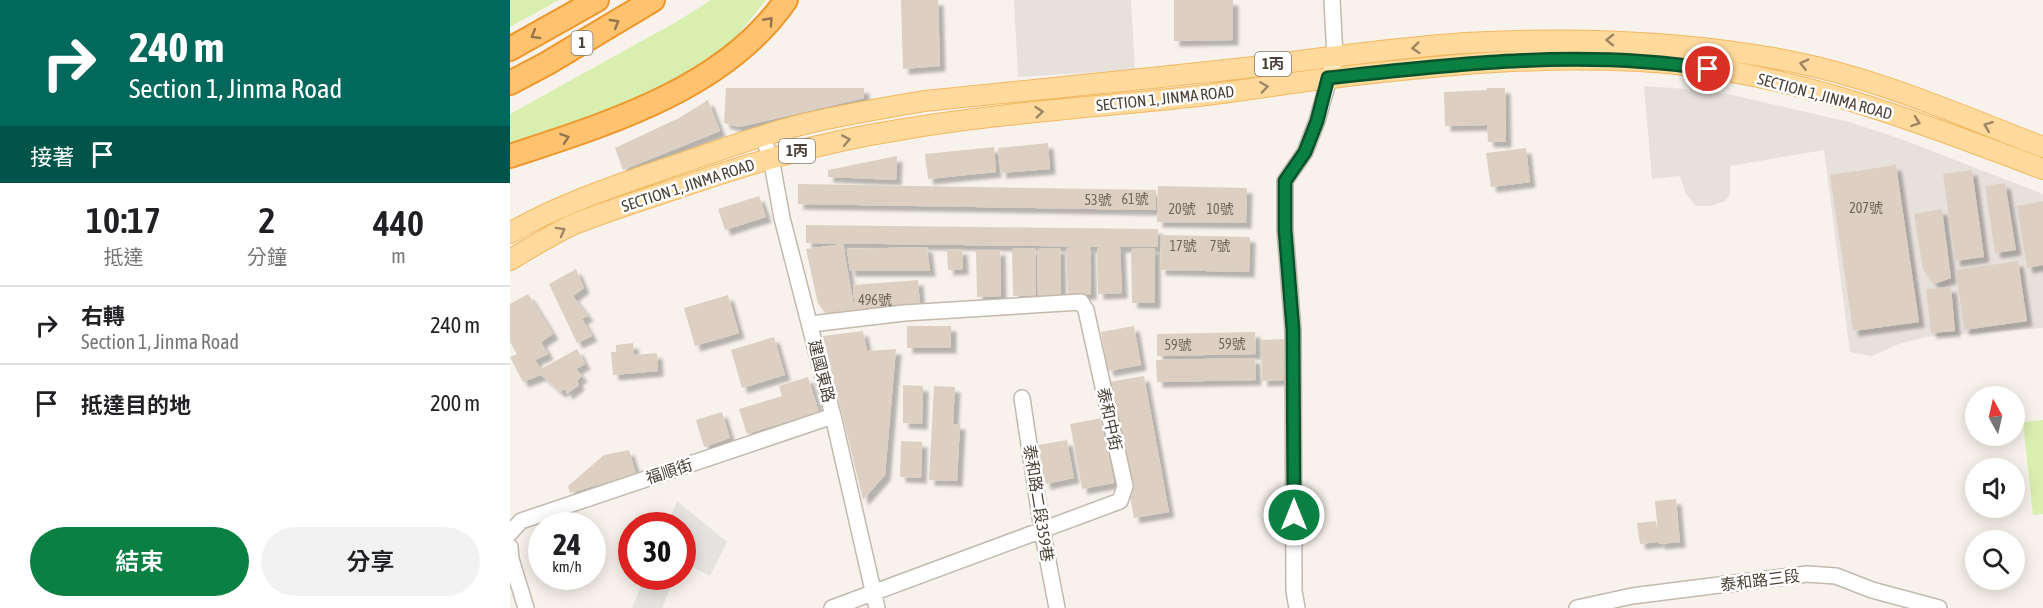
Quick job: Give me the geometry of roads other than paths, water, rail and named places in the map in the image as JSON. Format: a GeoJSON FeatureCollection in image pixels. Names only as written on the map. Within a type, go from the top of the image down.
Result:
{"type":"FeatureCollection","features":[{"type":"Feature","properties":{"kind":"highway","name":"1"},"geometry":{"type":"LineString","coordinates":[[510,49],[597,0]]}},
{"type":"Feature","properties":{"kind":"highway","name":"1"},"geometry":{"type":"LineString","coordinates":[[510,83],[653,0]]}},
{"type":"Feature","properties":{"kind":"highway"},"geometry":{"type":"LineString","coordinates":[[510,156],[640,110],[688,87],[749,41],[786,0]]}},
{"type":"Feature","properties":{"kind":"main road","name":"SECTION 1, JINMA ROAD"},"geometry":{"type":"LineString","coordinates":[[510,233],[567,203],[762,136],[800,125],[925,101],[1335,57],[1523,40],[1624,40],[1677,44],[1768,57],[1837,72],[1884,87],[2043,147]]}},
{"type":"Feature","properties":{"kind":"main road","name":"SECTION 1, JINMA ROAD"},"geometry":{"type":"LineString","coordinates":[[510,260],[570,226],[718,174],[838,141],[950,122],[1199,96],[1328,78],[1527,60],[1633,61],[1686,65],[1751,75],[1851,100],[2043,169]]}},
{"type":"Feature","properties":{"kind":"street"},"geometry":{"type":"LineString","coordinates":[[1297,608],[1294,591],[1293,330],[1285,230],[1285,181],[1305,152],[1317,121],[1335,57],[1332,0]]}},
{"type":"Feature","properties":{"kind":"street","name":"建國東路"},"geometry":{"type":"LineString","coordinates":[[762,136],[771,158],[782,218],[811,324],[875,601]]}},
{"type":"Feature","properties":{"kind":"street","name":"泰和中街"},"geometry":{"type":"LineString","coordinates":[[811,324],[904,313],[1081,303],[1086,310],[1125,486],[1120,501],[1042,530],[875,601],[832,608]]}},
{"type":"Feature","properties":{"kind":"street","name":"泰和路二段359巷"},"geometry":{"type":"LineString","coordinates":[[1022,398],[1042,530],[1057,608]]}},
{"type":"Feature","properties":{"kind":"street","name":"福順街"},"geometry":{"type":"LineString","coordinates":[[510,533],[521,520],[833,416]]}},
{"type":"Feature","properties":{"kind":"street"},"geometry":{"type":"LineString","coordinates":[[510,547],[511,559],[526,608]]}},
{"type":"Feature","properties":{"kind":"street","name":"泰和路三段"},"geometry":{"type":"LineString","coordinates":[[1577,608],[1632,596],[1807,574],[1836,576],[1872,590],[1940,608]]}}]}
